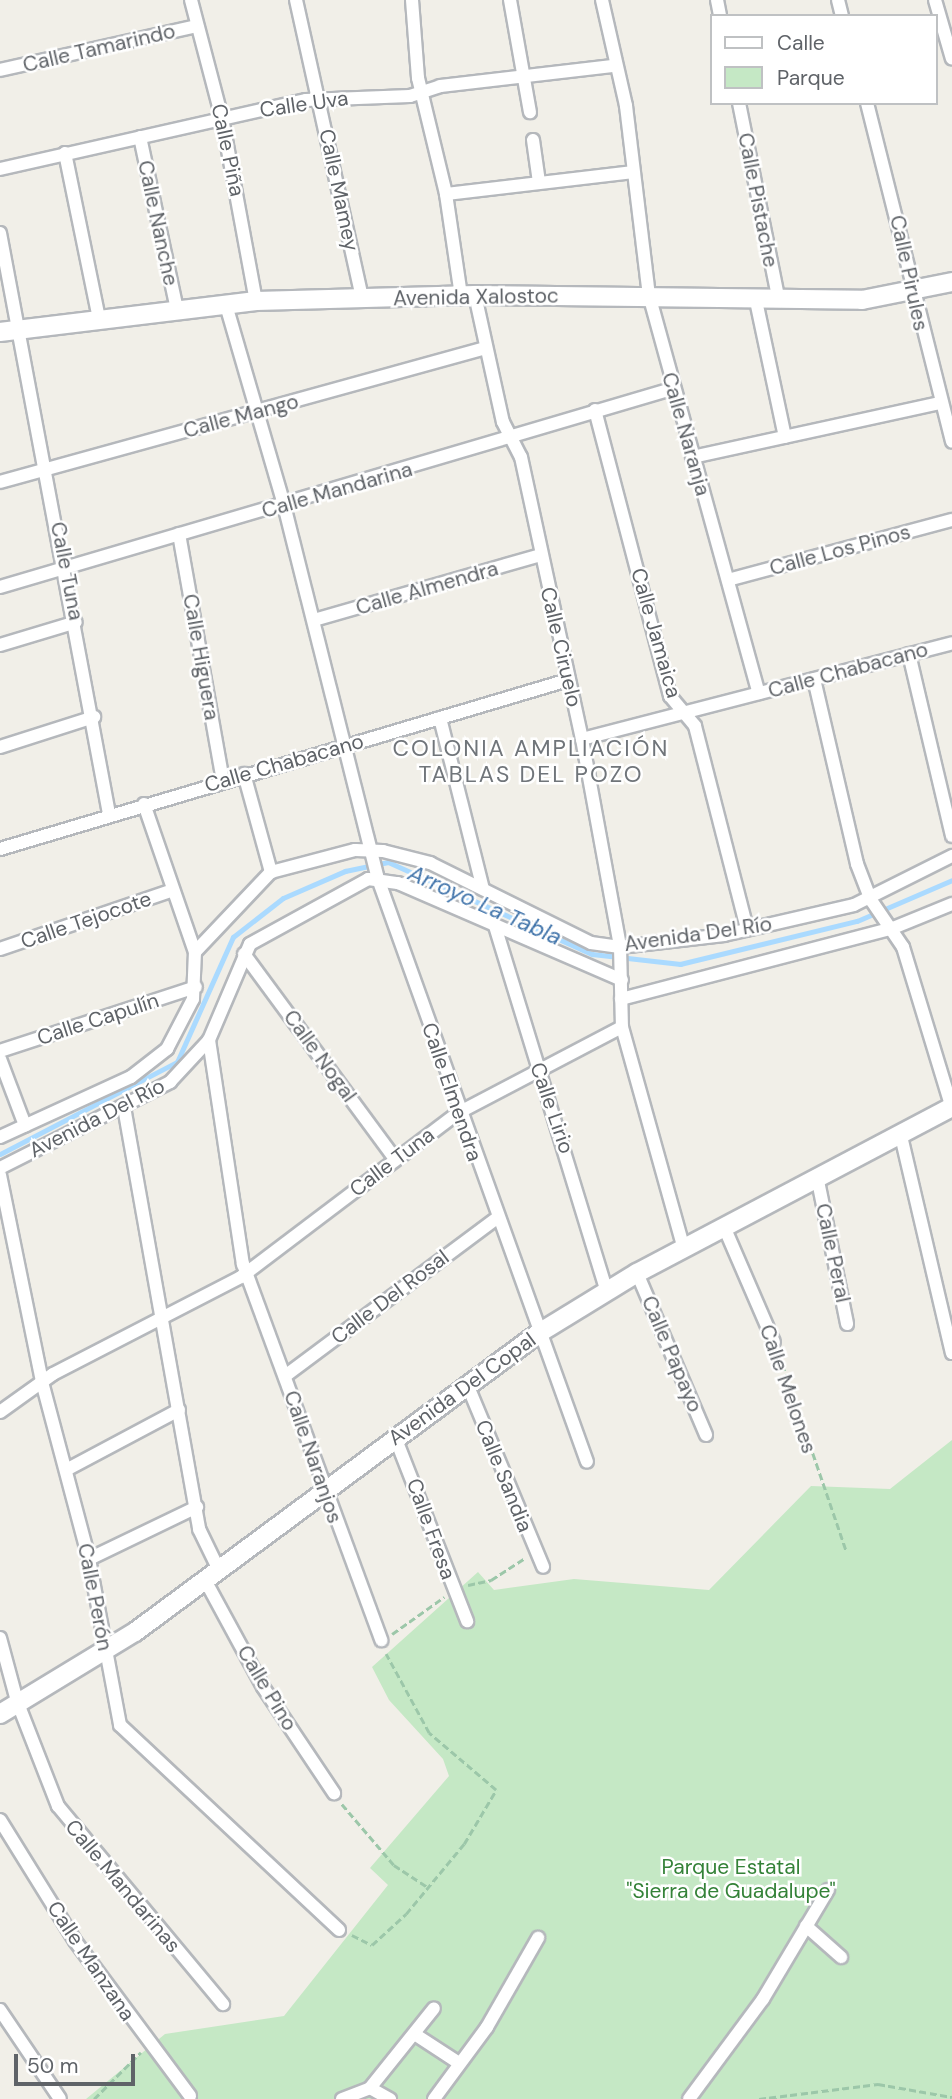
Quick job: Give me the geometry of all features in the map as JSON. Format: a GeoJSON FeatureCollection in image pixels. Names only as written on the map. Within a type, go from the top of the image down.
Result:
{"type":"FeatureCollection","features":[{"type":"Feature","properties":{"kind":"street","name":"Calle Piña"},"geometry":{"type":"LineString","coordinates":[[191,0],[222,118],[256,302]]}},
{"type":"Feature","properties":{"kind":"street","name":"Calle Mamey"},"geometry":{"type":"LineString","coordinates":[[296,0],[320,98],[362,298]]}},
{"type":"Feature","properties":{"kind":"street","name":"Calle Ciruelo"},"geometry":{"type":"LineString","coordinates":[[412,0],[423,92],[468,295],[482,349],[512,438],[582,739],[621,955],[622,1027],[684,1249]]}},
{"type":"Feature","properties":{"kind":"street"},"geometry":{"type":"LineString","coordinates":[[510,0],[530,112]]}},
{"type":"Feature","properties":{"kind":"street","name":"Calle Naranja"},"geometry":{"type":"LineString","coordinates":[[602,0],[612,66],[623,89],[649,295],[672,388],[759,693]]}},
{"type":"Feature","properties":{"kind":"street"},"geometry":{"type":"LineString","coordinates":[[935,0],[952,59]]}},
{"type":"Feature","properties":{"kind":"street","name":"Calle Tamarindo"},"geometry":{"type":"LineString","coordinates":[[0,71],[197,26]]}},
{"type":"Feature","properties":{"kind":"street","name":"Calle Uva"},"geometry":{"type":"LineString","coordinates":[[0,169],[320,98],[423,92],[522,76],[612,66]]}},
{"type":"Feature","properties":{"kind":"street","name":"Calle Pistache"},"geometry":{"type":"LineString","coordinates":[[739,105],[778,297]]}},
{"type":"Feature","properties":{"kind":"street","name":"Calle Pirules"},"geometry":{"type":"LineString","coordinates":[[868,105],[940,403],[952,442]]}},
{"type":"Feature","properties":{"kind":"street","name":"Calle Nanche"},"geometry":{"type":"LineString","coordinates":[[140,137],[177,309]]}},
{"type":"Feature","properties":{"kind":"street"},"geometry":{"type":"LineString","coordinates":[[533,140],[539,182]]}},
{"type":"Feature","properties":{"kind":"street"},"geometry":{"type":"LineString","coordinates":[[65,153],[99,318]]}},
{"type":"Feature","properties":{"kind":"street"},"geometry":{"type":"LineString","coordinates":[[446,194],[632,172]]}},
{"type":"Feature","properties":{"kind":"street"},"geometry":{"type":"LineString","coordinates":[[0,233],[20,328]]}},
{"type":"Feature","properties":{"kind":"street","name":"Avenida Xalostoc"},"geometry":{"type":"LineString","coordinates":[[0,332],[99,318],[256,302],[468,295],[755,296],[862,300],[915,293],[952,282]]}},
{"type":"Feature","properties":{"kind":"street","name":"Calle Pistache"},"geometry":{"type":"LineString","coordinates":[[755,296],[785,437]]}},
{"type":"Feature","properties":{"kind":"street"},"geometry":{"type":"LineString","coordinates":[[226,304],[284,505],[314,621],[341,746],[370,853]]}},
{"type":"Feature","properties":{"kind":"street","name":"Calle Tuna"},"geometry":{"type":"LineString","coordinates":[[20,328],[94,717],[109,814]]}},
{"type":"Feature","properties":{"kind":"street","name":"Calle Mango"},"geometry":{"type":"LineString","coordinates":[[0,482],[482,349]]}},
{"type":"Feature","properties":{"kind":"street","name":"Calle Mandarina"},"geometry":{"type":"LineString","coordinates":[[0,587],[512,438],[672,388]]}},
{"type":"Feature","properties":{"kind":"street"},"geometry":{"type":"LineString","coordinates":[[692,457],[940,403]]}},
{"type":"Feature","properties":{"kind":"street","name":"Calle Jamaica"},"geometry":{"type":"LineString","coordinates":[[595,410],[670,696],[695,726],[747,929]]}},
{"type":"Feature","properties":{"kind":"street","name":"Calle Los Pinos"},"geometry":{"type":"LineString","coordinates":[[728,580],[952,520]]}},
{"type":"Feature","properties":{"kind":"street","name":"Calle Higuera"},"geometry":{"type":"LineString","coordinates":[[179,534],[223,780]]}},
{"type":"Feature","properties":{"kind":"street","name":"Calle Almendra"},"geometry":{"type":"LineString","coordinates":[[314,621],[540,555]]}},
{"type":"Feature","properties":{"kind":"street"},"geometry":{"type":"LineString","coordinates":[[0,645],[76,622]]}},
{"type":"Feature","properties":{"kind":"street","name":"Calle Chabacano"},"geometry":{"type":"LineString","coordinates":[[582,739],[952,642]]}},
{"type":"Feature","properties":{"kind":"street"},"geometry":{"type":"LineString","coordinates":[[909,654],[952,836]]}},
{"type":"Feature","properties":{"kind":"street"},"geometry":{"type":"LineString","coordinates":[[814,679],[873,903],[890,924],[952,1107]]}},
{"type":"Feature","properties":{"kind":"street","name":"Calle Chabacano"},"geometry":{"type":"LineString","coordinates":[[0,849],[243,774],[568,680]]}},
{"type":"Feature","properties":{"kind":"street"},"geometry":{"type":"LineString","coordinates":[[0,747],[94,717]]}},
{"type":"Feature","properties":{"kind":"street"},"geometry":{"type":"LineString","coordinates":[[440,718],[483,889]]}},
{"type":"Feature","properties":{"kind":"street"},"geometry":{"type":"LineString","coordinates":[[144,804],[195,952],[271,872],[243,774]]}},
{"type":"Feature","properties":{"kind":"street","name":"Avenida Del Río"},"geometry":{"type":"LineString","coordinates":[[271,872],[370,853],[430,863],[591,943],[621,955],[873,903],[952,856]]}},
{"type":"Feature","properties":{"kind":"street","name":"Calle Elmendra"},"geometry":{"type":"LineString","coordinates":[[370,853],[458,1113],[539,1333]]}},
{"type":"Feature","properties":{"kind":"street"},"geometry":{"type":"LineString","coordinates":[[244,954],[266,931],[377,877]]}},
{"type":"Feature","properties":{"kind":"street","name":"Avenida Del Río"},"geometry":{"type":"LineString","coordinates":[[377,877],[622,980]]}},
{"type":"Feature","properties":{"kind":"street","name":"Calle Tejocote"},"geometry":{"type":"LineString","coordinates":[[0,949],[173,890]]}},
{"type":"Feature","properties":{"kind":"street","name":"Avenida Del Río"},"geometry":{"type":"LineString","coordinates":[[621,999],[890,924],[952,904]]}},
{"type":"Feature","properties":{"kind":"street","name":"Calle Lirio"},"geometry":{"type":"LineString","coordinates":[[495,926],[537,1068],[560,1125],[606,1290]]}},
{"type":"Feature","properties":{"kind":"street","name":"Avenida Del Río"},"geometry":{"type":"LineString","coordinates":[[0,1137],[152,1063],[178,1032],[196,987],[195,952]]}},
{"type":"Feature","properties":{"kind":"street","name":"Avenida Del Río"},"geometry":{"type":"LineString","coordinates":[[0,1168],[170,1082],[209,1040],[239,981],[244,954]]}},
{"type":"Feature","properties":{"kind":"street","name":"Calle Nogal"},"geometry":{"type":"LineString","coordinates":[[244,954],[395,1159]]}},
{"type":"Feature","properties":{"kind":"street","name":"Calle Capulín"},"geometry":{"type":"LineString","coordinates":[[0,1051],[196,987]]}},
{"type":"Feature","properties":{"kind":"street","name":"Calle Tuna"},"geometry":{"type":"LineString","coordinates":[[0,1412],[42,1381],[158,1317],[246,1274],[458,1113],[537,1068],[622,1027]]}},
{"type":"Feature","properties":{"kind":"street"},"geometry":{"type":"LineString","coordinates":[[209,1040],[246,1274]]}},
{"type":"Feature","properties":{"kind":"street"},"geometry":{"type":"LineString","coordinates":[[0,1059],[25,1125]]}},
{"type":"Feature","properties":{"kind":"street"},"geometry":{"type":"LineString","coordinates":[[124,1107],[158,1317],[179,1410],[202,1544],[212,1575]]}},
{"type":"Feature","properties":{"kind":"street","name":"Avenida Del Copal"},"geometry":{"type":"LineString","coordinates":[[0,1714],[17,1701],[106,1651],[467,1384],[606,1290],[818,1181],[952,1107]]}},
{"type":"Feature","properties":{"kind":"street"},"geometry":{"type":"LineString","coordinates":[[901,1136],[952,1353]]}},
{"type":"Feature","properties":{"kind":"street","name":"Calle Perón"},"geometry":{"type":"LineString","coordinates":[[0,1175],[42,1381],[89,1559],[106,1651],[126,1734],[340,1930]]}},
{"type":"Feature","properties":{"kind":"street","name":"Calle Peral"},"geometry":{"type":"LineString","coordinates":[[818,1181],[847,1324]]}},
{"type":"Feature","properties":{"kind":"street","name":"Calle Del Rosal"},"geometry":{"type":"LineString","coordinates":[[285,1376],[496,1219]]}},
{"type":"Feature","properties":{"kind":"street","name":"Calle Melones"},"geometry":{"type":"LineString","coordinates":[[725,1229],[774,1342]]}},
{"type":"Feature","properties":{"kind":"street","name":"Calle Papayo"},"geometry":{"type":"LineString","coordinates":[[637,1273],[706,1435]]}},
{"type":"Feature","properties":{"kind":"street","name":"Calle Naranjos"},"geometry":{"type":"LineString","coordinates":[[246,1274],[381,1640]]}},
{"type":"Feature","properties":{"kind":"street"},"geometry":{"type":"LineString","coordinates":[[539,1333],[587,1462]]}},
{"type":"Feature","properties":{"kind":"street","name":"Calle Sandia"},"geometry":{"type":"LineString","coordinates":[[467,1384],[543,1567]]}},
{"type":"Feature","properties":{"kind":"street"},"geometry":{"type":"LineString","coordinates":[[66,1470],[179,1410]]}},
{"type":"Feature","properties":{"kind":"street","name":"Calle Fresa"},"geometry":{"type":"LineString","coordinates":[[395,1437],[467,1621]]}},
{"type":"Feature","properties":{"kind":"street"},"geometry":{"type":"LineString","coordinates":[[89,1559],[197,1507]]}},
{"type":"Feature","properties":{"kind":"street","name":"Calle Pino"},"geometry":{"type":"LineString","coordinates":[[212,1575],[263,1687],[334,1793]]}},
{"type":"Feature","properties":{"kind":"street","name":"Calle Mandarinas"},"geometry":{"type":"LineString","coordinates":[[0,1638],[17,1701],[51,1791],[73,1828],[223,2004]]}},
{"type":"Feature","properties":{"kind":"street","name":"Calle Manzana"},"geometry":{"type":"LineString","coordinates":[[0,1820],[149,2045],[190,2096]]}},
{"type":"Feature","properties":{"kind":"street"},"geometry":{"type":"LineString","coordinates":[[689,2099],[763,1998],[828,1890]]}},
{"type":"Feature","properties":{"kind":"street"},"geometry":{"type":"LineString","coordinates":[[806,1926],[841,1957]]}},
{"type":"Feature","properties":{"kind":"street"},"geometry":{"type":"LineString","coordinates":[[434,2099],[538,1938]]}},
{"type":"Feature","properties":{"kind":"street"},"geometry":{"type":"LineString","coordinates":[[342,2099],[370,2088],[416,2035],[435,2008]]}},
{"type":"Feature","properties":{"kind":"street"},"geometry":{"type":"LineString","coordinates":[[0,2010],[60,2099]]}},
{"type":"Feature","properties":{"kind":"street"},"geometry":{"type":"LineString","coordinates":[[416,2035],[459,2063]]}},
{"type":"Feature","properties":{"kind":"street"},"geometry":{"type":"LineString","coordinates":[[370,2088],[390,2099]]}},
{"type":"Feature","properties":{"kind":"path","name":"Calle Melones"},"geometry":{"type":"LineString","coordinates":[[774,1342],[846,1550]]}},
{"type":"Feature","properties":{"kind":"path"},"geometry":{"type":"LineString","coordinates":[[340,1930],[372,1945],[429,1888],[496,1788],[416,1717],[381,1640],[453,1589],[491,1580],[536,1551]]}},
{"type":"Feature","properties":{"kind":"path"},"geometry":{"type":"LineString","coordinates":[[334,1793],[369,1841],[429,1888]]}},
{"type":"Feature","properties":{"kind":"path"},"geometry":{"type":"LineString","coordinates":[[94,2099],[149,2045]]}},
{"type":"Feature","properties":{"kind":"path"},"geometry":{"type":"LineString","coordinates":[[759,2099],[878,2084],[952,2096]]}},
{"type":"Feature","properties":{"kind":"green space","name":"Parque Estatal \"Sierra de Guadalupe\""},"geometry":{"type":"Polygon","coordinates":[[[952,1440],[952,2099],[86,2099],[165,2034],[284,2016],[388,1885],[370,1868],[449,1776],[443,1759],[389,1700],[372,1667],[478,1572],[494,1590],[574,1579],[709,1590],[811,1486],[890,1489],[952,1440]]]}},
{"type":"Feature","properties":{"kind":"waterway","name":"Arroyo La Tabla"},"geometry":{"type":"LineString","coordinates":[[0,1154],[177,1062],[233,937],[283,898],[345,871],[388,862],[592,954],[680,964],[857,921],[952,880]]}},
{"type":"Feature","properties":{"kind":"district","name":"COLONIA AMPLIACIÓN TABLAS DEL POZO"},"geometry":{"type":"Point","coordinates":[531,761]}}]}
